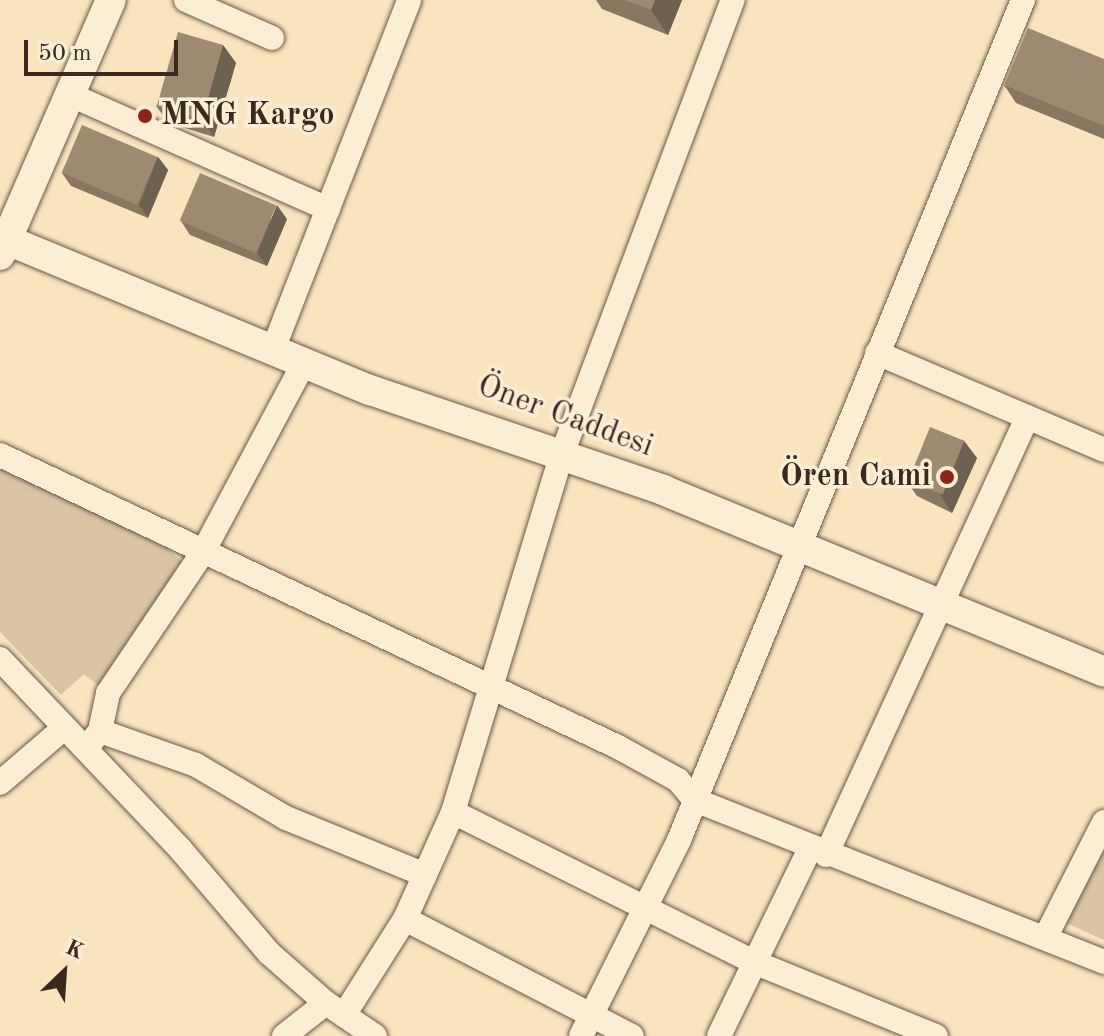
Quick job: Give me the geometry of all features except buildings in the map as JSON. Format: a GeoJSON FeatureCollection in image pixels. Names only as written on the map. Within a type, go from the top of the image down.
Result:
{"type":"FeatureCollection","features":[{"type":"Feature","properties":{"kind":"street"},"geometry":{"type":"LineString","coordinates":[[2,244],[73,96],[111,0]]}},
{"type":"Feature","properties":{"kind":"street"},"geometry":{"type":"LineString","coordinates":[[186,0],[272,38]]}},
{"type":"Feature","properties":{"kind":"street"},"geometry":{"type":"LineString","coordinates":[[274,347],[409,0]]}},
{"type":"Feature","properties":{"kind":"street"},"geometry":{"type":"LineString","coordinates":[[284,1036],[335,1009],[405,919],[453,812],[562,454],[733,0]]}},
{"type":"Feature","properties":{"kind":"street"},"geometry":{"type":"LineString","coordinates":[[586,1027],[649,909],[1023,0]]}},
{"type":"Feature","properties":{"kind":"street"},"geometry":{"type":"LineString","coordinates":[[73,96],[328,209]]}},
{"type":"Feature","properties":{"kind":"street","name":"Öner Caddesi"},"geometry":{"type":"LineString","coordinates":[[2,244],[274,347],[370,390],[562,454],[942,604],[1104,672]]}},
{"type":"Feature","properties":{"kind":"street"},"geometry":{"type":"LineString","coordinates":[[877,353],[1104,449]]}},
{"type":"Feature","properties":{"kind":"street"},"geometry":{"type":"LineString","coordinates":[[82,750],[100,731],[108,693],[203,552],[305,361]]}},
{"type":"Feature","properties":{"kind":"street"},"geometry":{"type":"LineString","coordinates":[[719,1036],[818,852],[942,604],[1027,417]]}},
{"type":"Feature","properties":{"kind":"street"},"geometry":{"type":"LineString","coordinates":[[0,455],[203,552],[354,618],[491,691],[618,747],[678,780],[695,800],[818,852],[1046,936],[1104,962]]}},
{"type":"Feature","properties":{"kind":"street"},"geometry":{"type":"LineString","coordinates":[[0,659],[82,750],[181,850],[269,953],[335,1009],[375,1036]]}},
{"type":"Feature","properties":{"kind":"street"},"geometry":{"type":"LineString","coordinates":[[0,783],[63,729]]}},
{"type":"Feature","properties":{"kind":"street"},"geometry":{"type":"LineString","coordinates":[[100,731],[196,765],[286,818],[425,875]]}},
{"type":"Feature","properties":{"kind":"street"},"geometry":{"type":"LineString","coordinates":[[453,812],[756,963],[936,1036]]}},
{"type":"Feature","properties":{"kind":"street"},"geometry":{"type":"LineString","coordinates":[[1046,936],[1104,822]]}},
{"type":"Feature","properties":{"kind":"street"},"geometry":{"type":"LineString","coordinates":[[405,919],[586,1027],[632,1036]]}},
{"type":"Feature","properties":{"kind":"shaded area"},"geometry":{"type":"Polygon","coordinates":[[[0,462],[167,548],[182,562],[179,575],[104,690],[84,674],[61,695],[0,632],[0,462]]]}},
{"type":"Feature","properties":{"kind":"shaded area"},"geometry":{"type":"Polygon","coordinates":[[[1104,834],[1104,940],[1062,921],[1104,834]]]}},
{"type":"Feature","properties":{"kind":"place","name":"MNG Kargo"},"geometry":{"type":"Point","coordinates":[145,116]}},
{"type":"Feature","properties":{"kind":"place","name":"Ören Cami"},"geometry":{"type":"Point","coordinates":[947,477]}}]}
